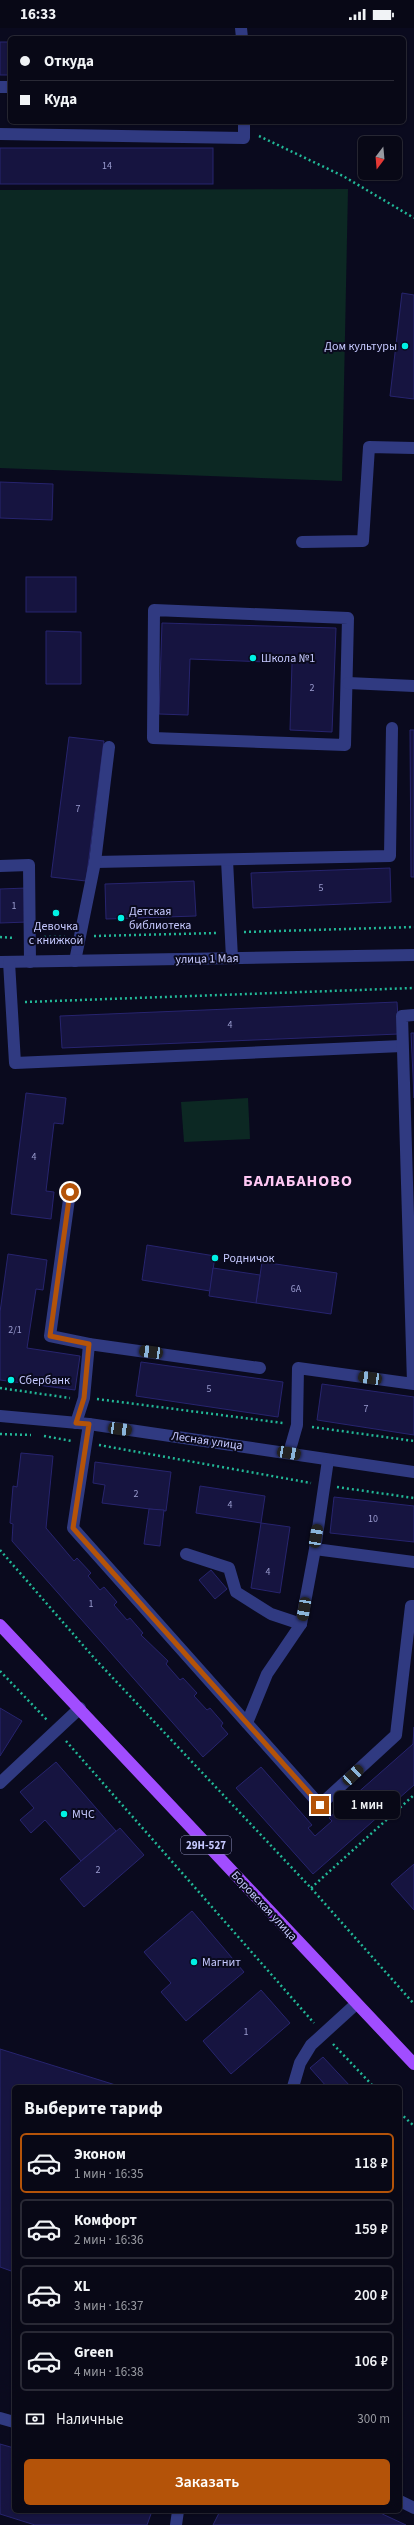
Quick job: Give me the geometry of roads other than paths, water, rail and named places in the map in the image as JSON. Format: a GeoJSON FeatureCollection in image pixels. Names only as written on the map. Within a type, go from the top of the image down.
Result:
{"type":"FeatureCollection","features":[{"type":"Feature","properties":{"kind":"main road","name":"Боровская улица"},"geometry":{"type":"LineString","coordinates":[[0,1625],[80,1708],[356,2004],[414,2064]]}},
{"type":"Feature","properties":{"kind":"street"},"geometry":{"type":"LineString","coordinates":[[0,134],[244,138],[244,126]]}},
{"type":"Feature","properties":{"kind":"street"},"geometry":{"type":"LineString","coordinates":[[302,542],[363,541],[369,447],[414,448]]}},
{"type":"Feature","properties":{"kind":"street"},"geometry":{"type":"LineString","coordinates":[[154,610],[348,618],[348,683],[345,745],[153,738],[154,610]]}},
{"type":"Feature","properties":{"kind":"street"},"geometry":{"type":"LineString","coordinates":[[348,683],[414,686]]}},
{"type":"Feature","properties":{"kind":"street"},"geometry":{"type":"LineString","coordinates":[[95,862],[390,856],[392,728]]}},
{"type":"Feature","properties":{"kind":"street"},"geometry":{"type":"LineString","coordinates":[[75,961],[95,862],[109,747]]}},
{"type":"Feature","properties":{"kind":"street"},"geometry":{"type":"LineString","coordinates":[[227,860],[232,958]]}},
{"type":"Feature","properties":{"kind":"street"},"geometry":{"type":"LineString","coordinates":[[0,866],[30,865],[30,962]]}},
{"type":"Feature","properties":{"kind":"street","name":"улица 1 Мая"},"geometry":{"type":"LineString","coordinates":[[5,962],[414,955]]}},
{"type":"Feature","properties":{"kind":"street"},"geometry":{"type":"LineString","coordinates":[[5,962],[11,1003],[15,1063],[402,1046]]}},
{"type":"Feature","properties":{"kind":"street"},"geometry":{"type":"LineString","coordinates":[[289,1453],[297,1425],[298,1368],[413,1383],[402,1016],[414,1015]]}},
{"type":"Feature","properties":{"kind":"street"},"geometry":{"type":"LineString","coordinates":[[70,1192],[50,1336],[89,1344],[260,1368]]}},
{"type":"Feature","properties":{"kind":"street"},"geometry":{"type":"LineString","coordinates":[[76,1423],[84,1398],[89,1344]]}},
{"type":"Feature","properties":{"kind":"street","name":"Лесная улица"},"geometry":{"type":"LineString","coordinates":[[0,1416],[89,1424],[414,1472]]}},
{"type":"Feature","properties":{"kind":"street"},"geometry":{"type":"LineString","coordinates":[[89,1424],[88,1443],[73,1528],[320,1805],[396,1735],[411,1606],[414,1606]]}},
{"type":"Feature","properties":{"kind":"street"},"geometry":{"type":"LineString","coordinates":[[247,1723],[267,1674],[301,1624],[328,1460]]}},
{"type":"Feature","properties":{"kind":"street"},"geometry":{"type":"LineString","coordinates":[[314,1549],[414,1562]]}},
{"type":"Feature","properties":{"kind":"street"},"geometry":{"type":"LineString","coordinates":[[186,1554],[229,1568],[236,1592],[271,1614],[301,1624]]}},
{"type":"Feature","properties":{"kind":"street"},"geometry":{"type":"LineString","coordinates":[[0,1783],[80,1708]]}},
{"type":"Feature","properties":{"kind":"street"},"geometry":{"type":"LineString","coordinates":[[294,2085],[300,2063],[312,2045],[356,2004]]}},
{"type":"Feature","properties":{"kind":"street"},"geometry":{"type":"LineString","coordinates":[[0,2418],[12,2421]]}},
{"type":"Feature","properties":{"kind":"street"},"geometry":{"type":"LineString","coordinates":[[402,2502],[414,2508]]}},
{"type":"Feature","properties":{"kind":"street"},"geometry":{"type":"LineString","coordinates":[[176,2525],[178,2513]]}},
{"type":"Feature","properties":{"kind":"place","name":"Дом культуры"},"geometry":{"type":"Point","coordinates":[405,346]}},
{"type":"Feature","properties":{"kind":"place","name":"Школа №1"},"geometry":{"type":"Point","coordinates":[253,658]}},
{"type":"Feature","properties":{"kind":"place","name":"Девочка с книжкой"},"geometry":{"type":"Point","coordinates":[56,913]}},
{"type":"Feature","properties":{"kind":"place","name":"Детская библиотека"},"geometry":{"type":"Point","coordinates":[121,918]}},
{"type":"Feature","properties":{"kind":"place","name":"Родничок"},"geometry":{"type":"Point","coordinates":[215,1258]}},
{"type":"Feature","properties":{"kind":"place","name":"Сбербанк"},"geometry":{"type":"Point","coordinates":[11,1380]}},
{"type":"Feature","properties":{"kind":"place","name":"МЧС"},"geometry":{"type":"Point","coordinates":[64,1814]}},
{"type":"Feature","properties":{"kind":"place","name":"Магнит"},"geometry":{"type":"Point","coordinates":[194,1962]}},
{"type":"Feature","properties":{"kind":"district","name":"БАЛАБАНОВО"},"geometry":{"type":"Point","coordinates":[298,1181]}}]}
